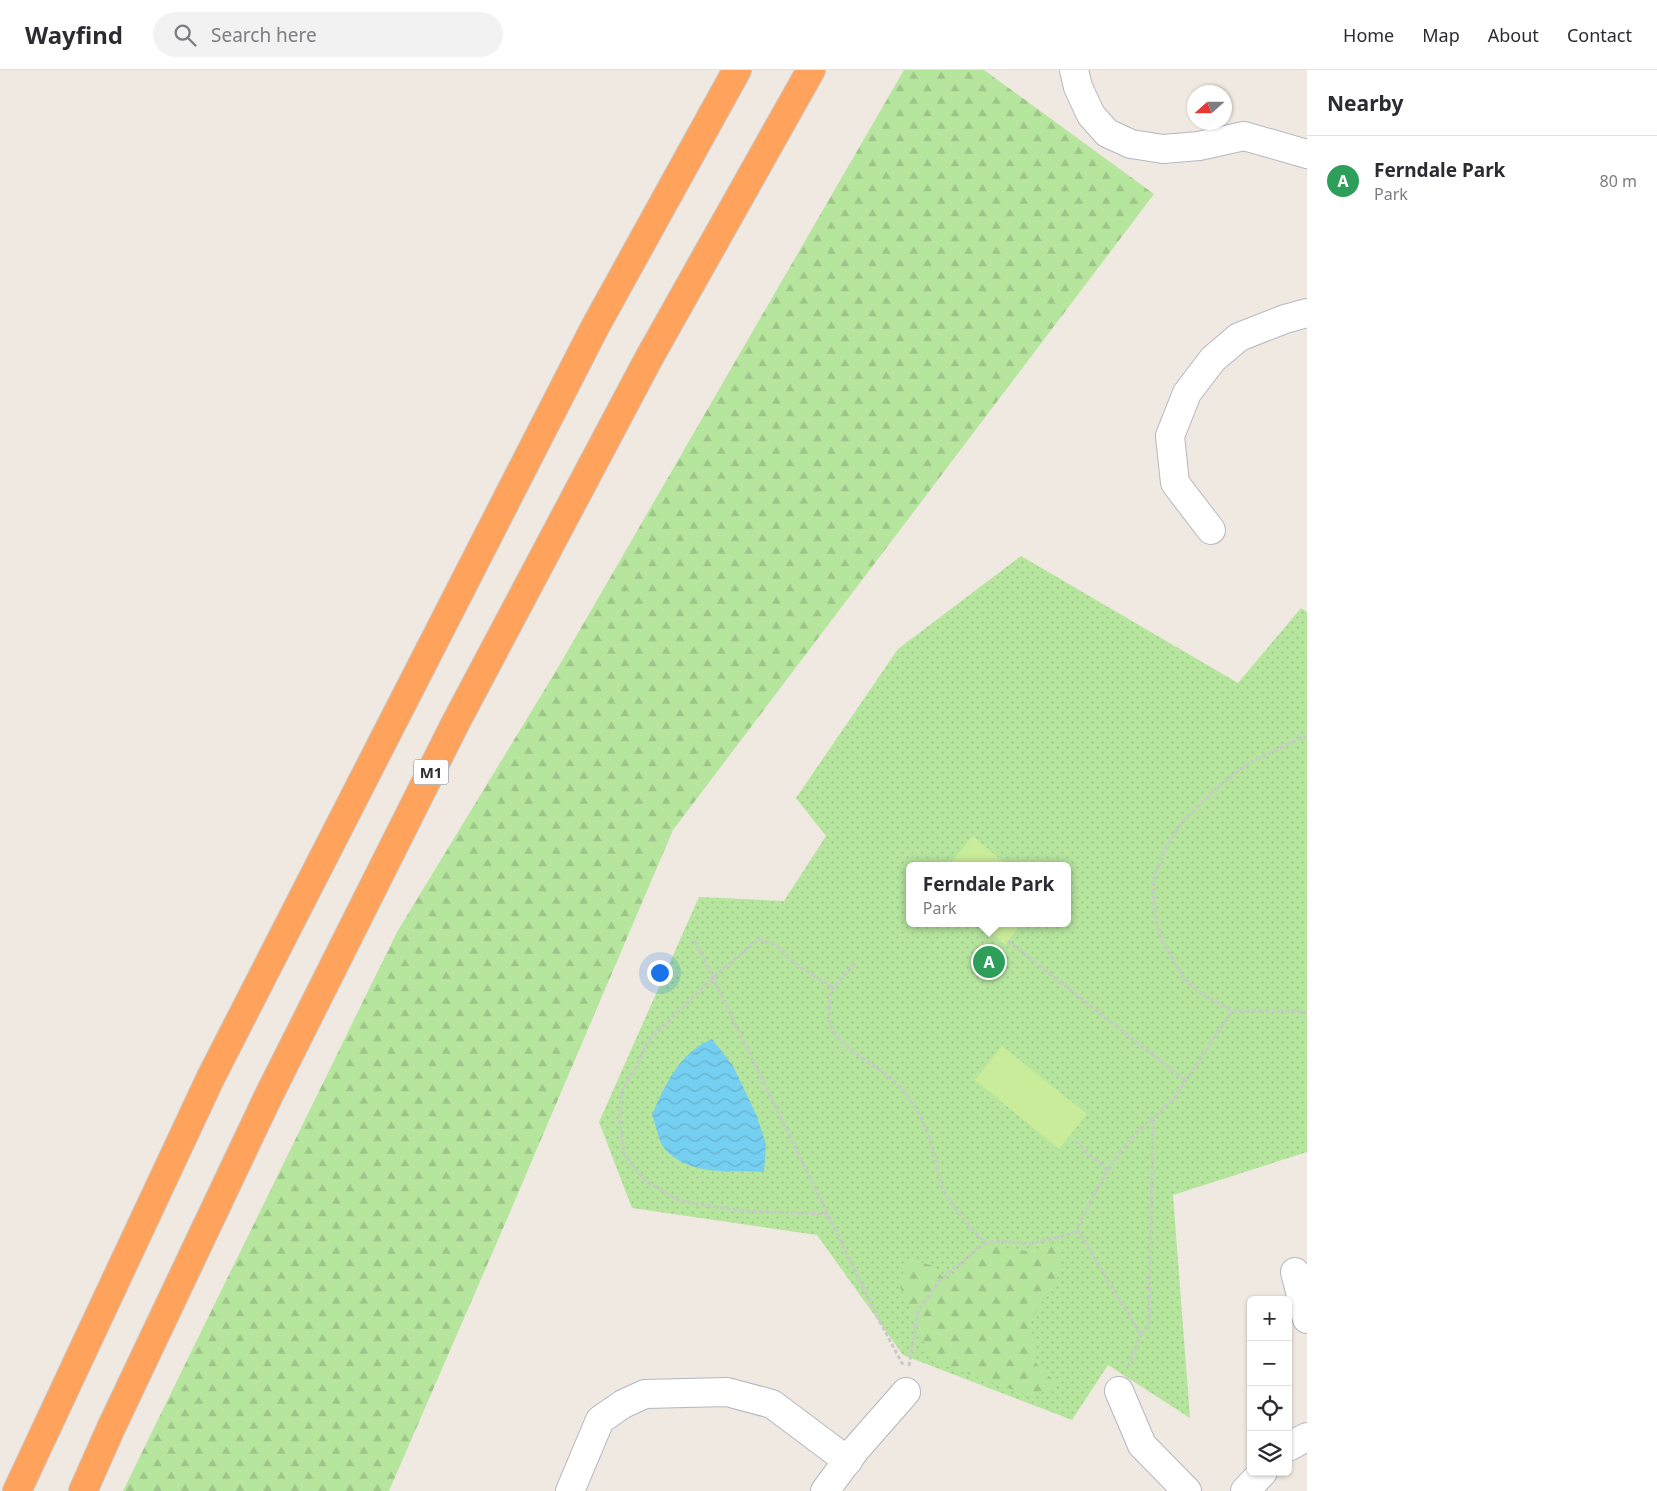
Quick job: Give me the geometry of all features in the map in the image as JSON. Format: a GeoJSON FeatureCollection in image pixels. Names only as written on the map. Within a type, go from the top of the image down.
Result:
{"type":"FeatureCollection","features":[{"type":"Feature","properties":{"kind":"highway"},"geometry":{"type":"LineString","coordinates":[[17,1491],[216,1068],[595,327],[737,70]]}},
{"type":"Feature","properties":{"kind":"highway","name":"M1"},"geometry":{"type":"LineString","coordinates":[[83,1491],[269,1095],[456,722],[648,358],[811,70]]}},
{"type":"Feature","properties":{"kind":"street"},"geometry":{"type":"LineString","coordinates":[[1074,70],[1078,87],[1090,115],[1107,133],[1131,144],[1164,149],[1199,146],[1244,136],[1307,154]]}},
{"type":"Feature","properties":{"kind":"street"},"geometry":{"type":"LineString","coordinates":[[1211,530],[1176,484],[1170,436],[1187,393],[1213,359],[1240,337],[1285,319],[1307,314]]}},
{"type":"Feature","properties":{"kind":"street"},"geometry":{"type":"LineString","coordinates":[[1295,1272],[1307,1319]]}},
{"type":"Feature","properties":{"kind":"street"},"geometry":{"type":"LineString","coordinates":[[825,1491],[907,1383]]}},
{"type":"Feature","properties":{"kind":"street"},"geometry":{"type":"LineString","coordinates":[[1119,1391],[1142,1445],[1187,1491]]}},
{"type":"Feature","properties":{"kind":"street"},"geometry":{"type":"LineString","coordinates":[[570,1491],[600,1420],[623,1404],[645,1394],[727,1392],[772,1404],[848,1461]]}},
{"type":"Feature","properties":{"kind":"street"},"geometry":{"type":"LineString","coordinates":[[1292,1445],[1307,1437]]}},
{"type":"Feature","properties":{"kind":"street"},"geometry":{"type":"LineString","coordinates":[[1245,1491],[1259,1476]]}},
{"type":"Feature","properties":{"kind":"path"},"geometry":{"type":"LineString","coordinates":[[1307,735],[1251,762],[1210,794],[1181,823],[1164,852],[1153,881],[1154,908],[1160,937],[1185,980],[1201,993],[1232,1011],[1295,1011],[1307,1013]]}},
{"type":"Feature","properties":{"kind":"path"},"geometry":{"type":"LineString","coordinates":[[828,1214],[743,1211],[680,1201],[645,1181],[624,1154],[619,1118],[622,1090],[635,1070],[648,1041],[713,978],[759,938],[776,945],[798,966],[834,988]]}},
{"type":"Feature","properties":{"kind":"path"},"geometry":{"type":"LineString","coordinates":[[1008,941],[1186,1081]]}},
{"type":"Feature","properties":{"kind":"path"},"geometry":{"type":"LineString","coordinates":[[695,942],[881,1324],[907,1383]]}},
{"type":"Feature","properties":{"kind":"path"},"geometry":{"type":"LineString","coordinates":[[855,962],[830,992],[830,1022],[838,1036],[849,1048],[899,1086],[911,1102],[922,1120],[946,1195],[985,1243]]}},
{"type":"Feature","properties":{"kind":"path"},"geometry":{"type":"LineString","coordinates":[[1141,1334],[1077,1228],[1117,1156],[1134,1135],[1173,1100],[1232,1011]]}},
{"type":"Feature","properties":{"kind":"path"},"geometry":{"type":"LineString","coordinates":[[1119,1391],[1141,1334],[1149,1323],[1153,1118]]}},
{"type":"Feature","properties":{"kind":"path"},"geometry":{"type":"LineString","coordinates":[[1075,1142],[1108,1171]]}},
{"type":"Feature","properties":{"kind":"path"},"geometry":{"type":"LineString","coordinates":[[907,1383],[918,1311],[940,1280],[985,1243],[999,1240],[1032,1244],[1078,1231]]}},
{"type":"Feature","properties":{"kind":"green space"},"geometry":{"type":"Polygon","coordinates":[[[904,70],[984,70],[1154,194],[673,830],[389,1491],[123,1491],[397,932],[556,671],[904,70]]]}},
{"type":"Feature","properties":{"kind":"green space"},"geometry":{"type":"Polygon","coordinates":[[[1021,556],[1238,683],[1301,608],[1307,612],[1307,1152],[1173,1195],[1190,1418],[1108,1365],[1072,1420],[903,1355],[817,1235],[632,1208],[599,1122],[699,897],[784,901],[826,836],[796,798],[898,649],[1021,556]]]}},
{"type":"Feature","properties":{"kind":"green space"},"geometry":{"type":"Polygon","coordinates":[[[973,836],[1003,862],[951,862],[973,836]]]}},
{"type":"Feature","properties":{"kind":"green space"},"geometry":{"type":"Polygon","coordinates":[[[984,927],[1019,927],[1005,945],[984,927]]]}},
{"type":"Feature","properties":{"kind":"green space"},"geometry":{"type":"Polygon","coordinates":[[[1002,1046],[1087,1114],[1059,1149],[975,1080],[1002,1046]]]}},
{"type":"Feature","properties":{"kind":"green space"},"geometry":{"type":"Polygon","coordinates":[[[1060,1244],[1058,1276],[1031,1320],[1035,1362],[1057,1384],[1034,1397],[945,1366],[928,1351],[900,1287],[906,1259],[931,1265],[947,1282],[988,1246],[1027,1251],[1060,1244]]]}},
{"type":"Feature","properties":{"kind":"water"},"geometry":{"type":"Polygon","coordinates":[[[712,1039],[733,1066],[756,1114],[766,1144],[764,1172],[697,1168],[674,1157],[664,1148],[660,1141],[652,1115],[662,1092],[682,1061],[691,1052],[712,1039]]]}},
{"type":"Feature","properties":{"kind":"place","name":"Ferndale Park"},"geometry":{"type":"Point","coordinates":[989,962]}}]}
